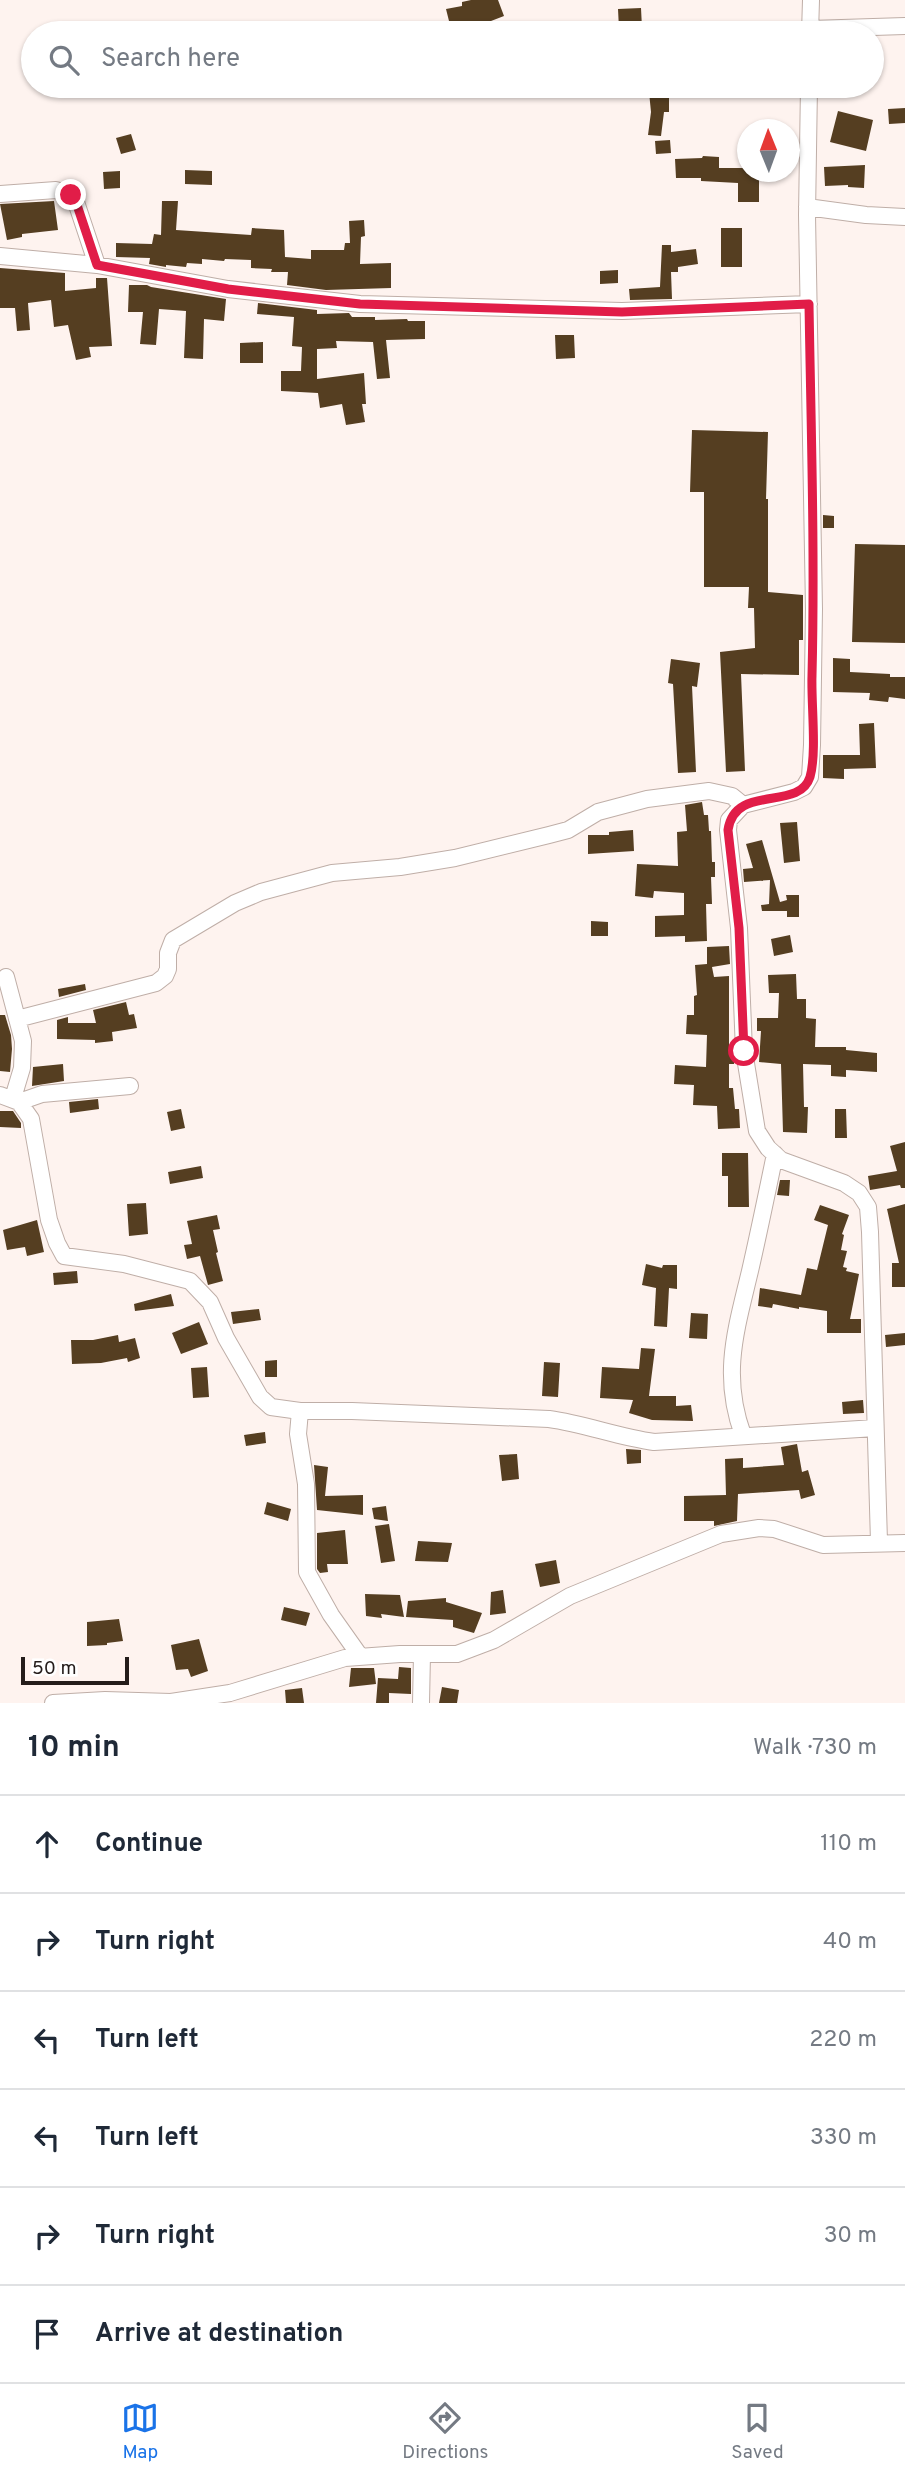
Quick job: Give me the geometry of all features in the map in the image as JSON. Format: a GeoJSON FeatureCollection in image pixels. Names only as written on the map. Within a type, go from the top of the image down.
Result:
{"type":"FeatureCollection","features":[{"type":"Feature","properties":{"kind":"street"},"geometry":{"type":"LineString","coordinates":[[810,21],[811,0]]}},
{"type":"Feature","properties":{"kind":"street"},"geometry":{"type":"LineString","coordinates":[[884,27],[905,26]]}},
{"type":"Feature","properties":{"kind":"street"},"geometry":{"type":"LineString","coordinates":[[809,98],[807,207],[814,609],[810,777],[804,787],[794,792],[743,805],[729,820],[728,830],[739,928],[744,1051],[758,1131],[781,1160],[844,1183],[859,1193],[868,1207],[879,1542]]}},
{"type":"Feature","properties":{"kind":"street"},"geometry":{"type":"LineString","coordinates":[[0,194],[55,190],[71,195],[77,205],[97,265]]}},
{"type":"Feature","properties":{"kind":"street"},"geometry":{"type":"LineString","coordinates":[[807,207],[905,217]]}},
{"type":"Feature","properties":{"kind":"street"},"geometry":{"type":"LineString","coordinates":[[0,256],[97,265],[228,289],[360,304],[622,312],[809,304]]}},
{"type":"Feature","properties":{"kind":"street"},"geometry":{"type":"LineString","coordinates":[[17,1019],[156,983],[165,976],[168,969],[168,953],[173,940],[235,903],[261,892],[332,873],[400,867],[455,858],[568,830],[598,812],[647,799],[709,791],[732,796],[743,805]]}},
{"type":"Feature","properties":{"kind":"street"},"geometry":{"type":"LineString","coordinates":[[6,977],[23,1041],[22,1069],[11,1098]]}},
{"type":"Feature","properties":{"kind":"street"},"geometry":{"type":"LineString","coordinates":[[11,1098],[130,1086]]}},
{"type":"Feature","properties":{"kind":"street"},"geometry":{"type":"LineString","coordinates":[[11,1098],[31,1119],[50,1220],[64,1256],[124,1264],[190,1281],[211,1302],[226,1338],[260,1397],[271,1407],[300,1411],[549,1419],[654,1442],[874,1428]]}},
{"type":"Feature","properties":{"kind":"street"},"geometry":{"type":"LineString","coordinates":[[743,1435],[734,1411],[731,1375],[733,1342],[775,1154]]}},
{"type":"Feature","properties":{"kind":"street"},"geometry":{"type":"LineString","coordinates":[[300,1411],[298,1434],[304,1458],[306,1484],[307,1572],[331,1615],[360,1656]]}},
{"type":"Feature","properties":{"kind":"street"},"geometry":{"type":"LineString","coordinates":[[53,1703],[105,1700],[171,1702],[196,1699],[230,1692],[345,1658],[457,1654],[494,1640],[570,1596],[721,1534],[759,1528],[823,1545],[905,1543]]}},
{"type":"Feature","properties":{"kind":"street"},"geometry":{"type":"LineString","coordinates":[[421,1703],[422,1654]]}},
{"type":"Feature","properties":{"kind":"building"},"geometry":{"type":"Polygon","coordinates":[[[498,0],[504,16],[491,21],[449,21],[446,9],[462,6],[462,2],[498,0]]]}},
{"type":"Feature","properties":{"kind":"building"},"geometry":{"type":"Polygon","coordinates":[[[641,8],[642,21],[619,21],[618,9],[641,8]]]}},
{"type":"Feature","properties":{"kind":"building"},"geometry":{"type":"Polygon","coordinates":[[[650,98],[669,98],[669,112],[664,112],[661,136],[648,135],[650,98]]]}},
{"type":"Feature","properties":{"kind":"building"},"geometry":{"type":"Polygon","coordinates":[[[905,108],[905,123],[889,124],[888,109],[905,108]]]}},
{"type":"Feature","properties":{"kind":"building"},"geometry":{"type":"Polygon","coordinates":[[[838,111],[873,120],[866,151],[830,142],[838,111]]]}},
{"type":"Feature","properties":{"kind":"building"},"geometry":{"type":"Polygon","coordinates":[[[131,134],[136,150],[121,154],[116,138],[131,134]]]}},
{"type":"Feature","properties":{"kind":"building"},"geometry":{"type":"Polygon","coordinates":[[[670,140],[671,153],[656,154],[655,141],[670,140]]]}},
{"type":"Feature","properties":{"kind":"building"},"geometry":{"type":"Polygon","coordinates":[[[719,157],[719,168],[737,168],[737,182],[759,182],[759,202],[738,202],[738,183],[676,178],[675,159],[719,157]]]}},
{"type":"Feature","properties":{"kind":"building"},"geometry":{"type":"Polygon","coordinates":[[[865,165],[864,188],[848,185],[825,186],[824,167],[865,165]]]}},
{"type":"Feature","properties":{"kind":"building"},"geometry":{"type":"Polygon","coordinates":[[[185,170],[212,171],[212,185],[185,184],[185,170]]]}},
{"type":"Feature","properties":{"kind":"building"},"geometry":{"type":"Polygon","coordinates":[[[120,171],[120,188],[104,189],[103,172],[120,171]]]}},
{"type":"Feature","properties":{"kind":"building"},"geometry":{"type":"Polygon","coordinates":[[[54,201],[58,230],[22,234],[22,237],[7,240],[0,204],[54,201]]]}},
{"type":"Feature","properties":{"kind":"building"},"geometry":{"type":"Polygon","coordinates":[[[162,201],[178,201],[176,230],[251,235],[252,228],[284,230],[285,257],[311,259],[311,250],[344,250],[345,243],[350,243],[349,221],[364,220],[365,236],[361,237],[360,264],[391,263],[391,288],[326,290],[287,285],[288,272],[251,268],[251,260],[202,259],[202,264],[187,263],[186,267],[166,267],[149,264],[150,258],[116,257],[116,243],[152,244],[154,234],[161,235],[162,201]]]}},
{"type":"Feature","properties":{"kind":"building"},"geometry":{"type":"Polygon","coordinates":[[[721,228],[742,228],[742,267],[721,267],[721,228]]]}},
{"type":"Feature","properties":{"kind":"building"},"geometry":{"type":"Polygon","coordinates":[[[662,245],[671,245],[671,252],[696,249],[698,264],[678,267],[678,272],[671,272],[672,299],[630,300],[629,289],[660,287],[662,245]]]}},
{"type":"Feature","properties":{"kind":"building"},"geometry":{"type":"Polygon","coordinates":[[[0,268],[65,273],[65,291],[96,288],[96,278],[107,278],[112,346],[89,347],[91,357],[76,360],[68,325],[54,327],[51,300],[28,303],[30,330],[17,331],[15,308],[0,308],[0,268]]]}},
{"type":"Feature","properties":{"kind":"building"},"geometry":{"type":"Polygon","coordinates":[[[618,270],[618,283],[600,284],[600,271],[618,270]]]}},
{"type":"Feature","properties":{"kind":"building"},"geometry":{"type":"Polygon","coordinates":[[[129,285],[147,285],[226,299],[224,321],[204,319],[203,359],[184,358],[186,311],[159,309],[156,345],[140,344],[143,312],[128,312],[129,285]]]}},
{"type":"Feature","properties":{"kind":"building"},"geometry":{"type":"Polygon","coordinates":[[[258,303],[317,310],[317,314],[349,313],[352,317],[375,317],[375,320],[425,321],[425,339],[386,340],[390,378],[377,379],[373,342],[336,341],[337,348],[317,349],[317,379],[364,373],[366,404],[362,404],[365,422],[346,425],[342,404],[320,408],[318,393],[281,391],[281,371],[301,371],[302,347],[292,346],[294,317],[257,314],[258,303]]]}},
{"type":"Feature","properties":{"kind":"building"},"geometry":{"type":"Polygon","coordinates":[[[555,335],[574,335],[575,358],[556,359],[555,335]]]}},
{"type":"Feature","properties":{"kind":"building"},"geometry":{"type":"Polygon","coordinates":[[[263,342],[263,363],[240,363],[240,343],[263,342]]]}},
{"type":"Feature","properties":{"kind":"building"},"geometry":{"type":"Polygon","coordinates":[[[692,430],[768,432],[768,592],[803,595],[803,640],[799,640],[799,675],[741,674],[745,771],[726,772],[720,652],[755,648],[754,608],[748,608],[749,587],[704,587],[704,492],[690,492],[692,430]]]}},
{"type":"Feature","properties":{"kind":"building"},"geometry":{"type":"Polygon","coordinates":[[[823,515],[834,516],[834,528],[823,528],[823,515]]]}},
{"type":"Feature","properties":{"kind":"building"},"geometry":{"type":"Polygon","coordinates":[[[855,544],[905,545],[905,643],[852,642],[855,544]]]}},
{"type":"Feature","properties":{"kind":"building"},"geometry":{"type":"Polygon","coordinates":[[[833,658],[850,659],[850,672],[905,677],[905,699],[889,697],[888,702],[869,700],[870,693],[833,692],[833,658]]]}},
{"type":"Feature","properties":{"kind":"building"},"geometry":{"type":"Polygon","coordinates":[[[671,659],[700,663],[697,687],[692,686],[696,772],[678,773],[673,684],[668,683],[671,659]]]}},
{"type":"Feature","properties":{"kind":"building"},"geometry":{"type":"Polygon","coordinates":[[[874,723],[876,768],[844,769],[844,779],[823,778],[823,755],[860,755],[859,724],[874,723]]]}},
{"type":"Feature","properties":{"kind":"building"},"geometry":{"type":"Polygon","coordinates":[[[702,802],[704,815],[708,815],[712,862],[715,862],[715,877],[711,877],[712,904],[706,904],[707,941],[685,942],[685,936],[655,937],[655,916],[684,915],[684,893],[654,891],[653,898],[635,896],[637,864],[678,866],[677,832],[687,831],[685,805],[702,802]]]}},
{"type":"Feature","properties":{"kind":"building"},"geometry":{"type":"Polygon","coordinates":[[[797,822],[800,861],[784,863],[780,823],[797,822]]]}},
{"type":"Feature","properties":{"kind":"building"},"geometry":{"type":"Polygon","coordinates":[[[633,830],[634,851],[588,854],[588,835],[609,835],[609,832],[633,830]]]}},
{"type":"Feature","properties":{"kind":"building"},"geometry":{"type":"Polygon","coordinates":[[[762,840],[780,902],[787,900],[786,895],[799,895],[799,917],[787,917],[787,911],[762,911],[761,905],[769,904],[770,880],[744,882],[743,869],[753,868],[746,844],[762,840]]]}},
{"type":"Feature","properties":{"kind":"building"},"geometry":{"type":"Polygon","coordinates":[[[591,921],[608,922],[608,936],[591,936],[591,921]]]}},
{"type":"Feature","properties":{"kind":"building"},"geometry":{"type":"Polygon","coordinates":[[[790,935],[793,952],[774,956],[771,939],[790,935]]]}},
{"type":"Feature","properties":{"kind":"building"},"geometry":{"type":"Polygon","coordinates":[[[729,946],[730,964],[712,967],[714,977],[729,976],[729,1052],[734,1052],[734,1064],[729,1064],[729,1088],[733,1088],[735,1109],[739,1109],[740,1128],[718,1129],[717,1106],[693,1105],[694,1085],[674,1084],[675,1065],[706,1067],[707,1035],[686,1034],[687,1015],[694,1015],[694,996],[697,995],[695,965],[707,964],[707,947],[729,946]]]}},
{"type":"Feature","properties":{"kind":"building"},"geometry":{"type":"Polygon","coordinates":[[[796,974],[797,999],[806,999],[806,1018],[816,1019],[815,1047],[846,1047],[846,1050],[877,1053],[877,1072],[846,1070],[846,1077],[831,1076],[831,1065],[803,1064],[804,1107],[808,1107],[807,1133],[783,1132],[781,1064],[759,1062],[761,1031],[757,1031],[757,1018],[778,1018],[779,993],[769,993],[768,975],[796,974]]]}},
{"type":"Feature","properties":{"kind":"building"},"geometry":{"type":"Polygon","coordinates":[[[85,984],[86,990],[59,997],[58,989],[85,984]]]}},
{"type":"Feature","properties":{"kind":"building"},"geometry":{"type":"Polygon","coordinates":[[[126,1002],[129,1015],[134,1014],[137,1028],[112,1032],[113,1041],[95,1043],[95,1040],[57,1039],[57,1020],[68,1017],[68,1023],[96,1023],[93,1010],[126,1002]]]}},
{"type":"Feature","properties":{"kind":"building"},"geometry":{"type":"Polygon","coordinates":[[[0,1015],[5,1015],[11,1035],[10,1072],[0,1071],[0,1015]]]}},
{"type":"Feature","properties":{"kind":"building"},"geometry":{"type":"Polygon","coordinates":[[[63,1064],[64,1081],[32,1086],[33,1067],[63,1064]]]}},
{"type":"Feature","properties":{"kind":"building"},"geometry":{"type":"Polygon","coordinates":[[[98,1099],[99,1109],[70,1113],[69,1102],[98,1099]]]}},
{"type":"Feature","properties":{"kind":"building"},"geometry":{"type":"Polygon","coordinates":[[[181,1109],[185,1128],[171,1131],[167,1112],[181,1109]]]}},
{"type":"Feature","properties":{"kind":"building"},"geometry":{"type":"Polygon","coordinates":[[[835,1109],[846,1109],[847,1138],[835,1138],[835,1109]]]}},
{"type":"Feature","properties":{"kind":"building"},"geometry":{"type":"Polygon","coordinates":[[[0,1111],[13,1111],[21,1123],[21,1128],[0,1127],[0,1111]]]}},
{"type":"Feature","properties":{"kind":"building"},"geometry":{"type":"Polygon","coordinates":[[[905,1142],[905,1188],[900,1185],[870,1190],[868,1176],[897,1171],[890,1146],[905,1142]]]}},
{"type":"Feature","properties":{"kind":"building"},"geometry":{"type":"Polygon","coordinates":[[[722,1153],[748,1153],[749,1207],[728,1207],[728,1176],[722,1176],[722,1153]]]}},
{"type":"Feature","properties":{"kind":"building"},"geometry":{"type":"Polygon","coordinates":[[[201,1166],[203,1178],[170,1184],[168,1172],[201,1166]]]}},
{"type":"Feature","properties":{"kind":"building"},"geometry":{"type":"Polygon","coordinates":[[[780,1180],[790,1180],[789,1196],[777,1195],[780,1180]]]}},
{"type":"Feature","properties":{"kind":"building"},"geometry":{"type":"Polygon","coordinates":[[[146,1203],[148,1234],[129,1236],[127,1204],[146,1203]]]}},
{"type":"Feature","properties":{"kind":"building"},"geometry":{"type":"Polygon","coordinates":[[[905,1204],[905,1287],[892,1287],[892,1263],[899,1263],[887,1209],[905,1204]]]}},
{"type":"Feature","properties":{"kind":"building"},"geometry":{"type":"Polygon","coordinates":[[[820,1205],[849,1215],[842,1234],[841,1250],[847,1251],[843,1267],[847,1268],[846,1271],[859,1274],[850,1319],[861,1319],[861,1333],[827,1333],[827,1311],[773,1304],[772,1308],[758,1306],[760,1288],[801,1295],[807,1268],[817,1270],[828,1225],[814,1220],[820,1205]]]}},
{"type":"Feature","properties":{"kind":"building"},"geometry":{"type":"Polygon","coordinates":[[[217,1215],[220,1229],[213,1230],[223,1281],[208,1285],[200,1256],[187,1259],[184,1245],[192,1244],[187,1221],[217,1215]]]}},
{"type":"Feature","properties":{"kind":"building"},"geometry":{"type":"Polygon","coordinates":[[[37,1220],[44,1252],[27,1256],[25,1247],[7,1250],[3,1230],[37,1220]]]}},
{"type":"Feature","properties":{"kind":"building"},"geometry":{"type":"Polygon","coordinates":[[[646,1264],[662,1268],[663,1265],[677,1265],[677,1289],[669,1288],[667,1327],[654,1326],[656,1288],[642,1285],[646,1264]]]}},
{"type":"Feature","properties":{"kind":"building"},"geometry":{"type":"Polygon","coordinates":[[[77,1271],[78,1283],[54,1285],[53,1273],[77,1271]]]}},
{"type":"Feature","properties":{"kind":"building"},"geometry":{"type":"Polygon","coordinates":[[[171,1294],[174,1306],[135,1311],[134,1304],[171,1294]]]}},
{"type":"Feature","properties":{"kind":"building"},"geometry":{"type":"Polygon","coordinates":[[[259,1309],[261,1320],[233,1324],[231,1312],[259,1309]]]}},
{"type":"Feature","properties":{"kind":"building"},"geometry":{"type":"Polygon","coordinates":[[[691,1313],[708,1314],[707,1339],[689,1338],[691,1313]]]}},
{"type":"Feature","properties":{"kind":"building"},"geometry":{"type":"Polygon","coordinates":[[[199,1322],[208,1344],[181,1354],[172,1333],[199,1322]]]}},
{"type":"Feature","properties":{"kind":"building"},"geometry":{"type":"Polygon","coordinates":[[[905,1333],[905,1345],[886,1347],[885,1335],[905,1333]]]}},
{"type":"Feature","properties":{"kind":"building"},"geometry":{"type":"Polygon","coordinates":[[[118,1335],[119,1342],[135,1338],[140,1358],[128,1362],[127,1358],[101,1363],[72,1364],[71,1340],[93,1340],[118,1335]]]}},
{"type":"Feature","properties":{"kind":"building"},"geometry":{"type":"Polygon","coordinates":[[[641,1348],[655,1349],[649,1396],[676,1396],[676,1406],[691,1405],[693,1421],[652,1420],[629,1413],[633,1400],[600,1398],[602,1367],[639,1369],[641,1348]]]}},
{"type":"Feature","properties":{"kind":"building"},"geometry":{"type":"Polygon","coordinates":[[[277,1360],[277,1377],[265,1377],[265,1361],[277,1360]]]}},
{"type":"Feature","properties":{"kind":"building"},"geometry":{"type":"Polygon","coordinates":[[[544,1362],[560,1363],[558,1397],[542,1396],[544,1362]]]}},
{"type":"Feature","properties":{"kind":"building"},"geometry":{"type":"Polygon","coordinates":[[[207,1367],[209,1397],[193,1398],[191,1368],[207,1367]]]}},
{"type":"Feature","properties":{"kind":"building"},"geometry":{"type":"Polygon","coordinates":[[[863,1400],[864,1413],[843,1414],[842,1402],[863,1400]]]}},
{"type":"Feature","properties":{"kind":"building"},"geometry":{"type":"Polygon","coordinates":[[[265,1432],[266,1443],[246,1446],[244,1435],[265,1432]]]}},
{"type":"Feature","properties":{"kind":"building"},"geometry":{"type":"Polygon","coordinates":[[[797,1444],[802,1472],[808,1470],[815,1495],[801,1499],[799,1490],[738,1494],[737,1521],[714,1526],[714,1521],[684,1521],[684,1496],[726,1495],[725,1459],[743,1458],[743,1468],[784,1465],[781,1447],[797,1444]]]}},
{"type":"Feature","properties":{"kind":"building"},"geometry":{"type":"Polygon","coordinates":[[[626,1449],[641,1450],[641,1463],[627,1464],[626,1449]]]}},
{"type":"Feature","properties":{"kind":"building"},"geometry":{"type":"Polygon","coordinates":[[[517,1454],[519,1479],[502,1481],[499,1455],[517,1454]]]}},
{"type":"Feature","properties":{"kind":"building"},"geometry":{"type":"Polygon","coordinates":[[[314,1465],[328,1467],[325,1496],[363,1495],[363,1515],[317,1510],[314,1465]]]}},
{"type":"Feature","properties":{"kind":"building"},"geometry":{"type":"Polygon","coordinates":[[[267,1502],[291,1509],[288,1521],[264,1514],[267,1502]]]}},
{"type":"Feature","properties":{"kind":"building"},"geometry":{"type":"Polygon","coordinates":[[[386,1506],[388,1521],[374,1519],[372,1508],[386,1506]]]}},
{"type":"Feature","properties":{"kind":"building"},"geometry":{"type":"Polygon","coordinates":[[[389,1524],[395,1561],[381,1563],[375,1526],[389,1524]]]}},
{"type":"Feature","properties":{"kind":"building"},"geometry":{"type":"Polygon","coordinates":[[[345,1530],[348,1564],[327,1564],[328,1572],[320,1573],[317,1569],[317,1533],[345,1530]]]}},
{"type":"Feature","properties":{"kind":"building"},"geometry":{"type":"Polygon","coordinates":[[[418,1541],[452,1543],[448,1562],[415,1561],[418,1541]]]}},
{"type":"Feature","properties":{"kind":"building"},"geometry":{"type":"Polygon","coordinates":[[[556,1560],[560,1583],[540,1587],[535,1564],[556,1560]]]}},
{"type":"Feature","properties":{"kind":"building"},"geometry":{"type":"Polygon","coordinates":[[[503,1590],[506,1613],[490,1615],[491,1592],[503,1590]]]}},
{"type":"Feature","properties":{"kind":"building"},"geometry":{"type":"Polygon","coordinates":[[[365,1594],[400,1595],[404,1617],[381,1614],[382,1618],[366,1616],[365,1594]]]}},
{"type":"Feature","properties":{"kind":"building"},"geometry":{"type":"Polygon","coordinates":[[[446,1598],[446,1602],[482,1613],[474,1633],[453,1627],[453,1620],[406,1617],[408,1601],[446,1598]]]}},
{"type":"Feature","properties":{"kind":"building"},"geometry":{"type":"Polygon","coordinates":[[[284,1607],[310,1613],[306,1626],[281,1620],[284,1607]]]}},
{"type":"Feature","properties":{"kind":"building"},"geometry":{"type":"Polygon","coordinates":[[[119,1619],[123,1641],[87,1646],[87,1622],[119,1619]]]}},
{"type":"Feature","properties":{"kind":"building"},"geometry":{"type":"Polygon","coordinates":[[[199,1639],[208,1671],[191,1677],[188,1669],[176,1670],[171,1645],[199,1639]]]}},
{"type":"Feature","properties":{"kind":"building"},"geometry":{"type":"Polygon","coordinates":[[[399,1667],[411,1668],[411,1694],[389,1693],[389,1703],[376,1703],[378,1678],[398,1679],[399,1667]]]}},
{"type":"Feature","properties":{"kind":"building"},"geometry":{"type":"Polygon","coordinates":[[[351,1668],[374,1668],[376,1684],[349,1687],[351,1668]]]}},
{"type":"Feature","properties":{"kind":"building"},"geometry":{"type":"Polygon","coordinates":[[[442,1687],[459,1690],[457,1703],[439,1703],[442,1687]]]}},
{"type":"Feature","properties":{"kind":"building"},"geometry":{"type":"Polygon","coordinates":[[[302,1688],[304,1703],[286,1703],[285,1690],[302,1688]]]}},
{"type":"Feature","properties":{"kind":"route"},"geometry":{"type":"LineString","coordinates":[[71,195],[77,205],[97,265],[228,289],[360,304],[622,312],[809,304],[814,585],[810,777],[804,787],[794,792],[743,805],[729,820],[739,928],[744,1051]]}}]}
